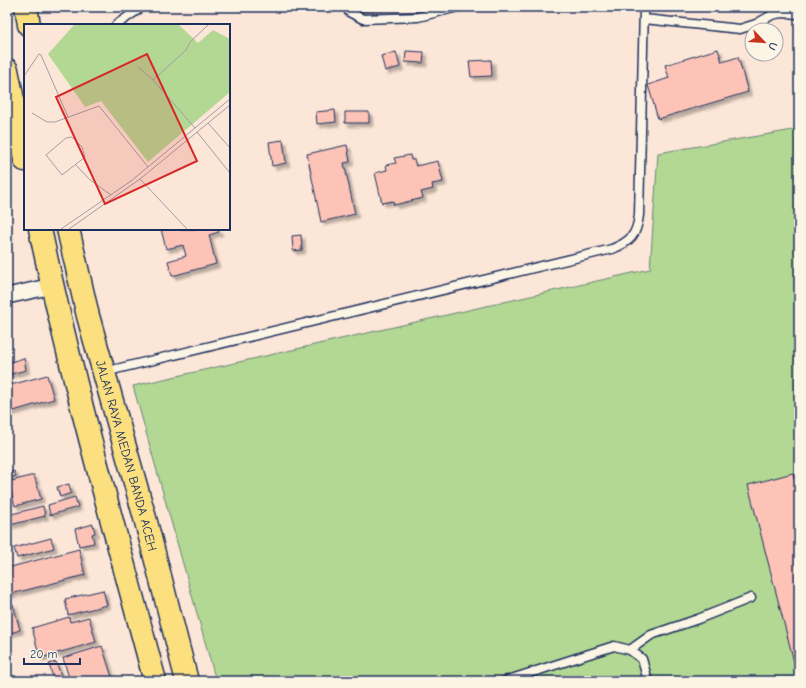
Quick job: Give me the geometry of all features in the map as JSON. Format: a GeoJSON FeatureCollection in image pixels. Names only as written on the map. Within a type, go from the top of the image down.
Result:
{"type":"FeatureCollection","features":[{"type":"Feature","properties":{"kind":"highway"},"geometry":{"type":"LineString","coordinates":[[26,7],[29,24]]}},
{"type":"Feature","properties":{"kind":"highway"},"geometry":{"type":"LineString","coordinates":[[7,70],[24,155]]}},
{"type":"Feature","properties":{"kind":"highway"},"geometry":{"type":"LineString","coordinates":[[40,230],[52,286],[155,681]]}},
{"type":"Feature","properties":{"kind":"highway","name":"JALAN RAYA MEDAN BANDA ACEH"},"geometry":{"type":"LineString","coordinates":[[68,230],[88,316],[145,518],[187,681]]}},
{"type":"Feature","properties":{"kind":"street"},"geometry":{"type":"LineString","coordinates":[[7,296],[52,286]]}},
{"type":"Feature","properties":{"kind":"lane"},"geometry":{"type":"LineString","coordinates":[[117,24],[142,7]]}},
{"type":"Feature","properties":{"kind":"lane"},"geometry":{"type":"LineString","coordinates":[[347,7],[349,12],[363,19],[418,17],[458,7]]}},
{"type":"Feature","properties":{"kind":"lane"},"geometry":{"type":"LineString","coordinates":[[103,372],[612,249],[624,244],[632,236],[638,226],[639,215],[644,7]]}},
{"type":"Feature","properties":{"kind":"lane"},"geometry":{"type":"LineString","coordinates":[[644,19],[740,29],[756,24],[772,15],[781,13],[799,14]]}},
{"type":"Feature","properties":{"kind":"lane"},"geometry":{"type":"LineString","coordinates":[[630,650],[650,634],[698,619],[751,598]]}},
{"type":"Feature","properties":{"kind":"lane"},"geometry":{"type":"LineString","coordinates":[[505,681],[614,646],[630,650],[642,658],[648,681]]}},
{"type":"Feature","properties":{"kind":"green space"},"geometry":{"type":"Polygon","coordinates":[[[799,129],[799,681],[216,681],[133,386],[650,269],[658,153],[799,129]]]}},
{"type":"Feature","properties":{"kind":"building"},"geometry":{"type":"Polygon","coordinates":[[[356,7],[380,7],[357,12],[356,7]]]}},
{"type":"Feature","properties":{"kind":"building"},"geometry":{"type":"Polygon","coordinates":[[[718,49],[722,62],[738,57],[748,92],[658,119],[648,85],[669,78],[665,65],[718,49]]]}},
{"type":"Feature","properties":{"kind":"building"},"geometry":{"type":"Polygon","coordinates":[[[406,51],[424,52],[423,63],[405,62],[406,51]]]}},
{"type":"Feature","properties":{"kind":"building"},"geometry":{"type":"Polygon","coordinates":[[[396,52],[400,67],[385,71],[381,56],[396,52]]]}},
{"type":"Feature","properties":{"kind":"building"},"geometry":{"type":"Polygon","coordinates":[[[491,60],[492,76],[471,77],[469,61],[491,60]]]}},
{"type":"Feature","properties":{"kind":"building"},"geometry":{"type":"Polygon","coordinates":[[[335,110],[336,122],[317,124],[316,112],[335,110]]]}},
{"type":"Feature","properties":{"kind":"building"},"geometry":{"type":"Polygon","coordinates":[[[345,112],[369,112],[369,123],[345,123],[345,112]]]}},
{"type":"Feature","properties":{"kind":"building"},"geometry":{"type":"Polygon","coordinates":[[[283,140],[286,163],[272,166],[269,142],[283,140]]]}},
{"type":"Feature","properties":{"kind":"building"},"geometry":{"type":"Polygon","coordinates":[[[347,145],[350,162],[344,163],[355,214],[321,222],[307,154],[347,145]]]}},
{"type":"Feature","properties":{"kind":"building"},"geometry":{"type":"Polygon","coordinates":[[[410,155],[411,160],[414,160],[416,166],[438,161],[443,182],[432,184],[433,189],[421,192],[423,198],[394,205],[393,201],[382,203],[375,173],[387,170],[386,165],[396,163],[394,158],[410,155]]]}},
{"type":"Feature","properties":{"kind":"building"},"geometry":{"type":"Polygon","coordinates":[[[161,230],[218,230],[219,232],[209,235],[216,264],[172,276],[168,261],[186,256],[183,245],[166,249],[161,230]]]}},
{"type":"Feature","properties":{"kind":"building"},"geometry":{"type":"Polygon","coordinates":[[[301,235],[302,250],[293,251],[292,236],[301,235]]]}},
{"type":"Feature","properties":{"kind":"building"},"geometry":{"type":"Polygon","coordinates":[[[24,358],[26,370],[7,375],[7,363],[24,358]]]}},
{"type":"Feature","properties":{"kind":"building"},"geometry":{"type":"Polygon","coordinates":[[[47,375],[54,399],[10,412],[7,403],[7,386],[47,375]]]}},
{"type":"Feature","properties":{"kind":"building"},"geometry":{"type":"Polygon","coordinates":[[[14,471],[16,476],[7,479],[7,474],[14,471]]]}},
{"type":"Feature","properties":{"kind":"building"},"geometry":{"type":"Polygon","coordinates":[[[793,473],[799,497],[799,681],[748,485],[793,473]]]}},
{"type":"Feature","properties":{"kind":"building"},"geometry":{"type":"Polygon","coordinates":[[[34,475],[41,499],[15,506],[8,482],[34,475]]]}},
{"type":"Feature","properties":{"kind":"building"},"geometry":{"type":"Polygon","coordinates":[[[69,484],[71,493],[60,497],[57,487],[69,484]]]}},
{"type":"Feature","properties":{"kind":"building"},"geometry":{"type":"Polygon","coordinates":[[[75,497],[78,507],[50,515],[48,505],[75,497]]]}},
{"type":"Feature","properties":{"kind":"building"},"geometry":{"type":"Polygon","coordinates":[[[43,506],[45,516],[10,525],[8,515],[43,506]]]}},
{"type":"Feature","properties":{"kind":"building"},"geometry":{"type":"Polygon","coordinates":[[[93,524],[95,533],[92,534],[94,543],[79,546],[75,529],[93,524]]]}},
{"type":"Feature","properties":{"kind":"building"},"geometry":{"type":"Polygon","coordinates":[[[51,538],[54,548],[17,558],[14,548],[51,538]]]}},
{"type":"Feature","properties":{"kind":"building"},"geometry":{"type":"Polygon","coordinates":[[[79,549],[85,575],[7,595],[7,568],[79,549]]]}},
{"type":"Feature","properties":{"kind":"building"},"geometry":{"type":"Polygon","coordinates":[[[103,590],[107,605],[68,615],[65,599],[103,590]]]}},
{"type":"Feature","properties":{"kind":"building"},"geometry":{"type":"Polygon","coordinates":[[[13,604],[20,630],[7,634],[7,605],[13,604]]]}},
{"type":"Feature","properties":{"kind":"building"},"geometry":{"type":"Polygon","coordinates":[[[69,617],[70,622],[89,617],[96,642],[40,658],[32,628],[69,617]]]}},
{"type":"Feature","properties":{"kind":"building"},"geometry":{"type":"Polygon","coordinates":[[[102,646],[113,680],[70,681],[63,658],[102,646]]]}},
{"type":"Feature","properties":{"kind":"building"},"geometry":{"type":"Polygon","coordinates":[[[56,662],[62,678],[54,681],[49,664],[56,662]]]}}]}
